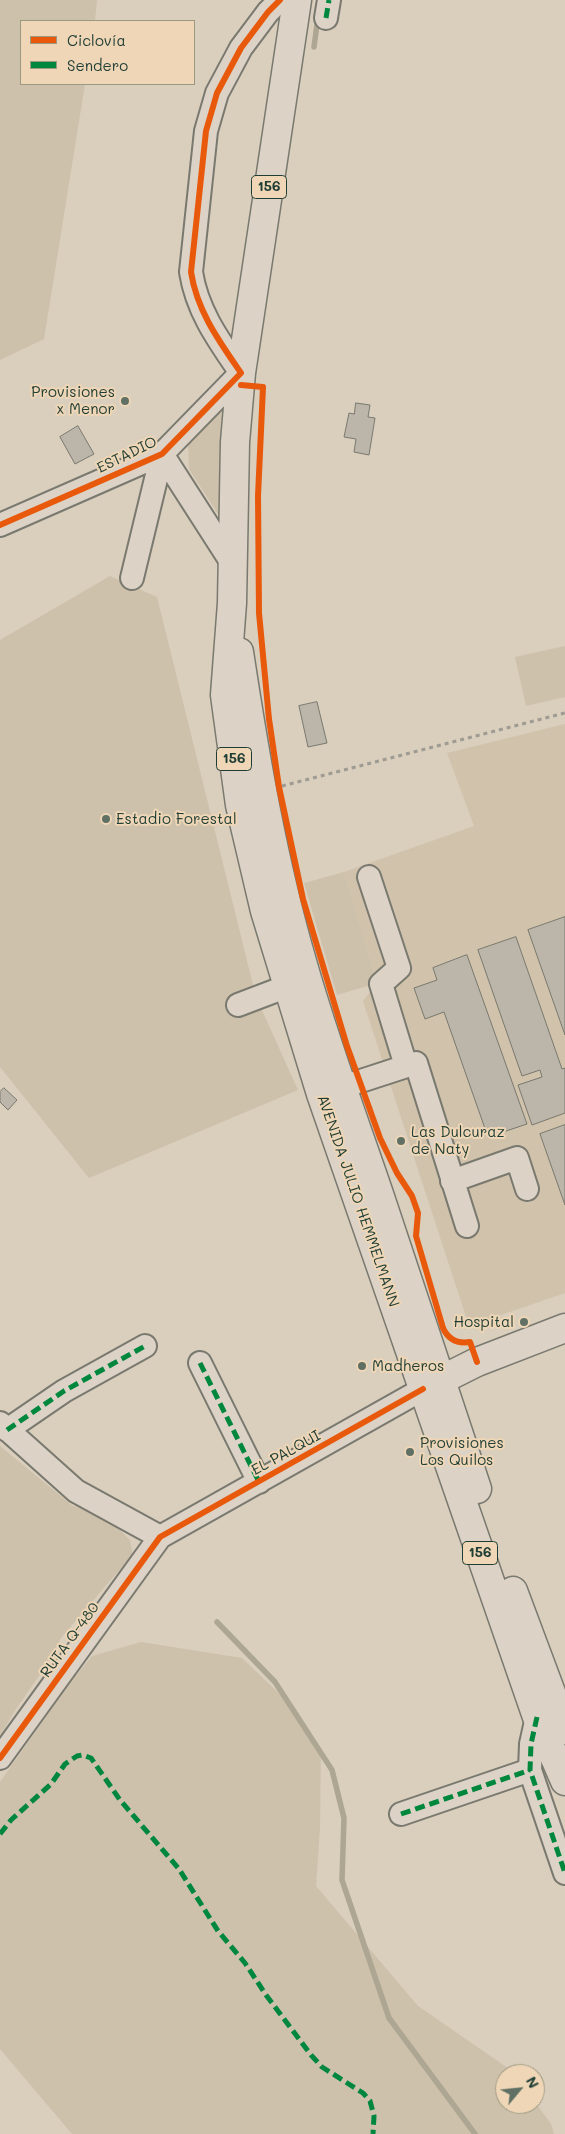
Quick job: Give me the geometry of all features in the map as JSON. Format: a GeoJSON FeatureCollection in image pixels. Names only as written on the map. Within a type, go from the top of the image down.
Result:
{"type":"FeatureCollection","features":[{"type":"Feature","properties":{"kind":"main road","name":"AVENIDA JULIO HEMMELMANN"},"geometry":{"type":"LineString","coordinates":[[297,0],[241,373],[235,442],[232,603],[225,695],[240,805],[265,912],[288,986],[332,1091],[433,1384],[490,1531],[556,1717],[565,1780]]}},
{"type":"Feature","properties":{"kind":"main road","name":"AVENIDA JULIO HEMMELMANN"},"geometry":{"type":"LineString","coordinates":[[232,603],[257,765],[276,864],[303,966],[332,1091]]}},
{"type":"Feature","properties":{"kind":"main road","name":"EL PALQUI"},"geometry":{"type":"LineString","coordinates":[[433,1384],[477,1362],[565,1328]]}},
{"type":"Feature","properties":{"kind":"street"},"geometry":{"type":"LineString","coordinates":[[241,373],[212,331],[199,305],[194,289],[192,272],[203,159],[206,131],[217,93],[241,48],[268,12],[280,0]]}},
{"type":"Feature","properties":{"kind":"street","name":"ESTADIO"},"geometry":{"type":"LineString","coordinates":[[0,525],[162,454],[241,373]]}},
{"type":"Feature","properties":{"kind":"street"},"geometry":{"type":"LineString","coordinates":[[132,578],[162,454]]}},
{"type":"Feature","properties":{"kind":"street","name":"ESTADIO"},"geometry":{"type":"LineString","coordinates":[[162,454],[232,563]]}},
{"type":"Feature","properties":{"kind":"street"},"geometry":{"type":"LineString","coordinates":[[368,877],[399,968],[381,984],[406,1066]]}},
{"type":"Feature","properties":{"kind":"street"},"geometry":{"type":"LineString","coordinates":[[238,1005],[288,986]]}},
{"type":"Feature","properties":{"kind":"street"},"geometry":{"type":"LineString","coordinates":[[332,1091],[416,1063],[467,1226]]}},
{"type":"Feature","properties":{"kind":"street"},"geometry":{"type":"LineString","coordinates":[[452,1181],[516,1158],[527,1189]]}},
{"type":"Feature","properties":{"kind":"street"},"geometry":{"type":"LineString","coordinates":[[145,1346],[4,1427],[76,1490],[160,1537]]}},
{"type":"Feature","properties":{"kind":"street"},"geometry":{"type":"LineString","coordinates":[[200,1363],[259,1482]]}},
{"type":"Feature","properties":{"kind":"street","name":"EL PALQUI"},"geometry":{"type":"LineString","coordinates":[[160,1537],[433,1384]]}},
{"type":"Feature","properties":{"kind":"street","name":"RUTA Q-480"},"geometry":{"type":"LineString","coordinates":[[0,1758],[160,1537]]}},
{"type":"Feature","properties":{"kind":"street"},"geometry":{"type":"LineString","coordinates":[[556,1717],[530,1744],[530,1770],[565,1873]]}},
{"type":"Feature","properties":{"kind":"street"},"geometry":{"type":"LineString","coordinates":[[401,1814],[530,1770]]}},
{"type":"Feature","properties":{"kind":"path"},"geometry":{"type":"LineString","coordinates":[[281,796],[278,783],[565,713]]}},
{"type":"Feature","properties":{"kind":"shaded area"},"geometry":{"type":"Polygon","coordinates":[[[0,0],[97,0],[95,20],[20,20],[20,85],[85,85],[44,339],[0,360],[0,0]]]}},
{"type":"Feature","properties":{"kind":"shaded area"},"geometry":{"type":"Polygon","coordinates":[[[224,398],[225,525],[189,469],[188,440],[224,398]]]}},
{"type":"Feature","properties":{"kind":"shaded area","name":"Estadio Forestal"},"geometry":{"type":"Polygon","coordinates":[[[110,576],[157,597],[256,997],[298,1090],[89,1178],[0,1067],[0,640],[110,576]]]}},
{"type":"Feature","properties":{"kind":"shaded area"},"geometry":{"type":"Polygon","coordinates":[[[565,646],[565,697],[526,706],[515,657],[565,646]]]}},
{"type":"Feature","properties":{"kind":"shaded area"},"geometry":{"type":"Polygon","coordinates":[[[565,724],[565,1293],[469,1326],[363,1001],[377,983],[344,872],[474,826],[447,753],[565,724]]]}},
{"type":"Feature","properties":{"kind":"shaded area"},"geometry":{"type":"Polygon","coordinates":[[[344,872],[377,983],[337,995],[304,883],[344,872]]]}},
{"type":"Feature","properties":{"kind":"shaded area"},"geometry":{"type":"Polygon","coordinates":[[[0,1446],[73,1506],[91,1509],[118,1528],[130,1540],[133,1556],[61,1638],[46,1666],[0,1736],[0,1446]]]}},
{"type":"Feature","properties":{"kind":"shaded area"},"geometry":{"type":"Polygon","coordinates":[[[141,1642],[242,1658],[281,1695],[321,1748],[320,1828],[316,1886],[418,2006],[502,2064],[495,2064],[495,2114],[544,2114],[551,2124],[554,2134],[72,2134],[0,2049],[0,1782],[69,1684],[92,1656],[141,1642]]]}},
{"type":"Feature","properties":{"kind":"building"},"geometry":{"type":"Polygon","coordinates":[[[356,403],[370,405],[368,417],[375,418],[369,455],[354,452],[356,439],[344,437],[349,413],[354,414],[356,403]]]}},
{"type":"Feature","properties":{"kind":"building"},"geometry":{"type":"Polygon","coordinates":[[[78,426],[94,454],[75,464],[60,437],[78,426]]]}},
{"type":"Feature","properties":{"kind":"building"},"geometry":{"type":"Polygon","coordinates":[[[317,702],[327,743],[308,747],[299,706],[317,702]]]}},
{"type":"Feature","properties":{"kind":"building"},"geometry":{"type":"Polygon","coordinates":[[[565,917],[565,1035],[528,930],[565,917]]]}},
{"type":"Feature","properties":{"kind":"building"},"geometry":{"type":"Polygon","coordinates":[[[516,937],[562,1069],[565,1068],[565,1113],[532,1125],[518,1085],[542,1077],[540,1070],[522,1076],[478,950],[516,937]]]}},
{"type":"Feature","properties":{"kind":"building"},"geometry":{"type":"Polygon","coordinates":[[[467,955],[527,1124],[488,1137],[444,1012],[425,1019],[414,988],[437,980],[433,968],[467,955]]]}},
{"type":"Feature","properties":{"kind":"building"},"geometry":{"type":"Polygon","coordinates":[[[4,1088],[17,1100],[8,1110],[0,1102],[0,1092],[4,1088]]]}},
{"type":"Feature","properties":{"kind":"building"},"geometry":{"type":"Polygon","coordinates":[[[565,1125],[565,1205],[540,1134],[565,1125]]]}},
{"type":"Feature","properties":{"kind":"waterway"},"geometry":{"type":"LineString","coordinates":[[314,47],[318,17]]}},
{"type":"Feature","properties":{"kind":"waterway"},"geometry":{"type":"LineString","coordinates":[[217,1622],[275,1682],[332,1770],[344,1818],[342,1880],[389,2018],[475,2134]]}},
{"type":"Feature","properties":{"kind":"marked path"},"geometry":{"type":"LineString","coordinates":[[326,18],[329,0]]}},
{"type":"Feature","properties":{"kind":"marked path"},"geometry":{"type":"LineString","coordinates":[[7,1430],[64,1391],[145,1346]]}},
{"type":"Feature","properties":{"kind":"marked path"},"geometry":{"type":"LineString","coordinates":[[200,1363],[259,1482]]}},
{"type":"Feature","properties":{"kind":"marked path"},"geometry":{"type":"LineString","coordinates":[[537,1717],[531,1744],[530,1770],[565,1873]]}},
{"type":"Feature","properties":{"kind":"marked path"},"geometry":{"type":"LineString","coordinates":[[0,1834],[11,1820],[51,1784],[65,1764],[77,1756],[82,1755],[91,1758],[120,1800],[179,1869],[218,1931],[245,1963],[266,1995],[311,2055],[322,2067],[363,2093],[370,2101],[374,2116],[373,2134]]}},
{"type":"Feature","properties":{"kind":"marked path"},"geometry":{"type":"LineString","coordinates":[[401,1814],[530,1770]]}},
{"type":"Feature","properties":{"kind":"cycle path"},"geometry":{"type":"LineString","coordinates":[[0,525],[162,454],[241,373],[217,337],[204,313],[198,300],[191,272],[206,131],[217,93],[241,48],[268,12],[280,0]]}},
{"type":"Feature","properties":{"kind":"cycle path"},"geometry":{"type":"LineString","coordinates":[[241,385],[263,387],[258,496],[259,613],[269,719],[279,787],[303,899],[347,1046],[380,1138],[397,1173],[412,1196],[418,1213],[416,1236],[443,1328],[454,1340],[470,1342],[477,1362]]}},
{"type":"Feature","properties":{"kind":"cycle path"},"geometry":{"type":"LineString","coordinates":[[0,1758],[160,1537],[423,1389]]}},
{"type":"Feature","properties":{"kind":"place","name":"Provisiones x Menor"},"geometry":{"type":"Point","coordinates":[125,401]}},
{"type":"Feature","properties":{"kind":"place","name":"Estadio Forestal"},"geometry":{"type":"Point","coordinates":[106,819]}},
{"type":"Feature","properties":{"kind":"place","name":"Las Dulcuraz de Naty"},"geometry":{"type":"Point","coordinates":[401,1141]}},
{"type":"Feature","properties":{"kind":"place","name":"Hospital"},"geometry":{"type":"Point","coordinates":[524,1322]}},
{"type":"Feature","properties":{"kind":"place","name":"Madheros"},"geometry":{"type":"Point","coordinates":[362,1366]}},
{"type":"Feature","properties":{"kind":"place","name":"Provisiones Los Quilos"},"geometry":{"type":"Point","coordinates":[410,1452]}}]}
